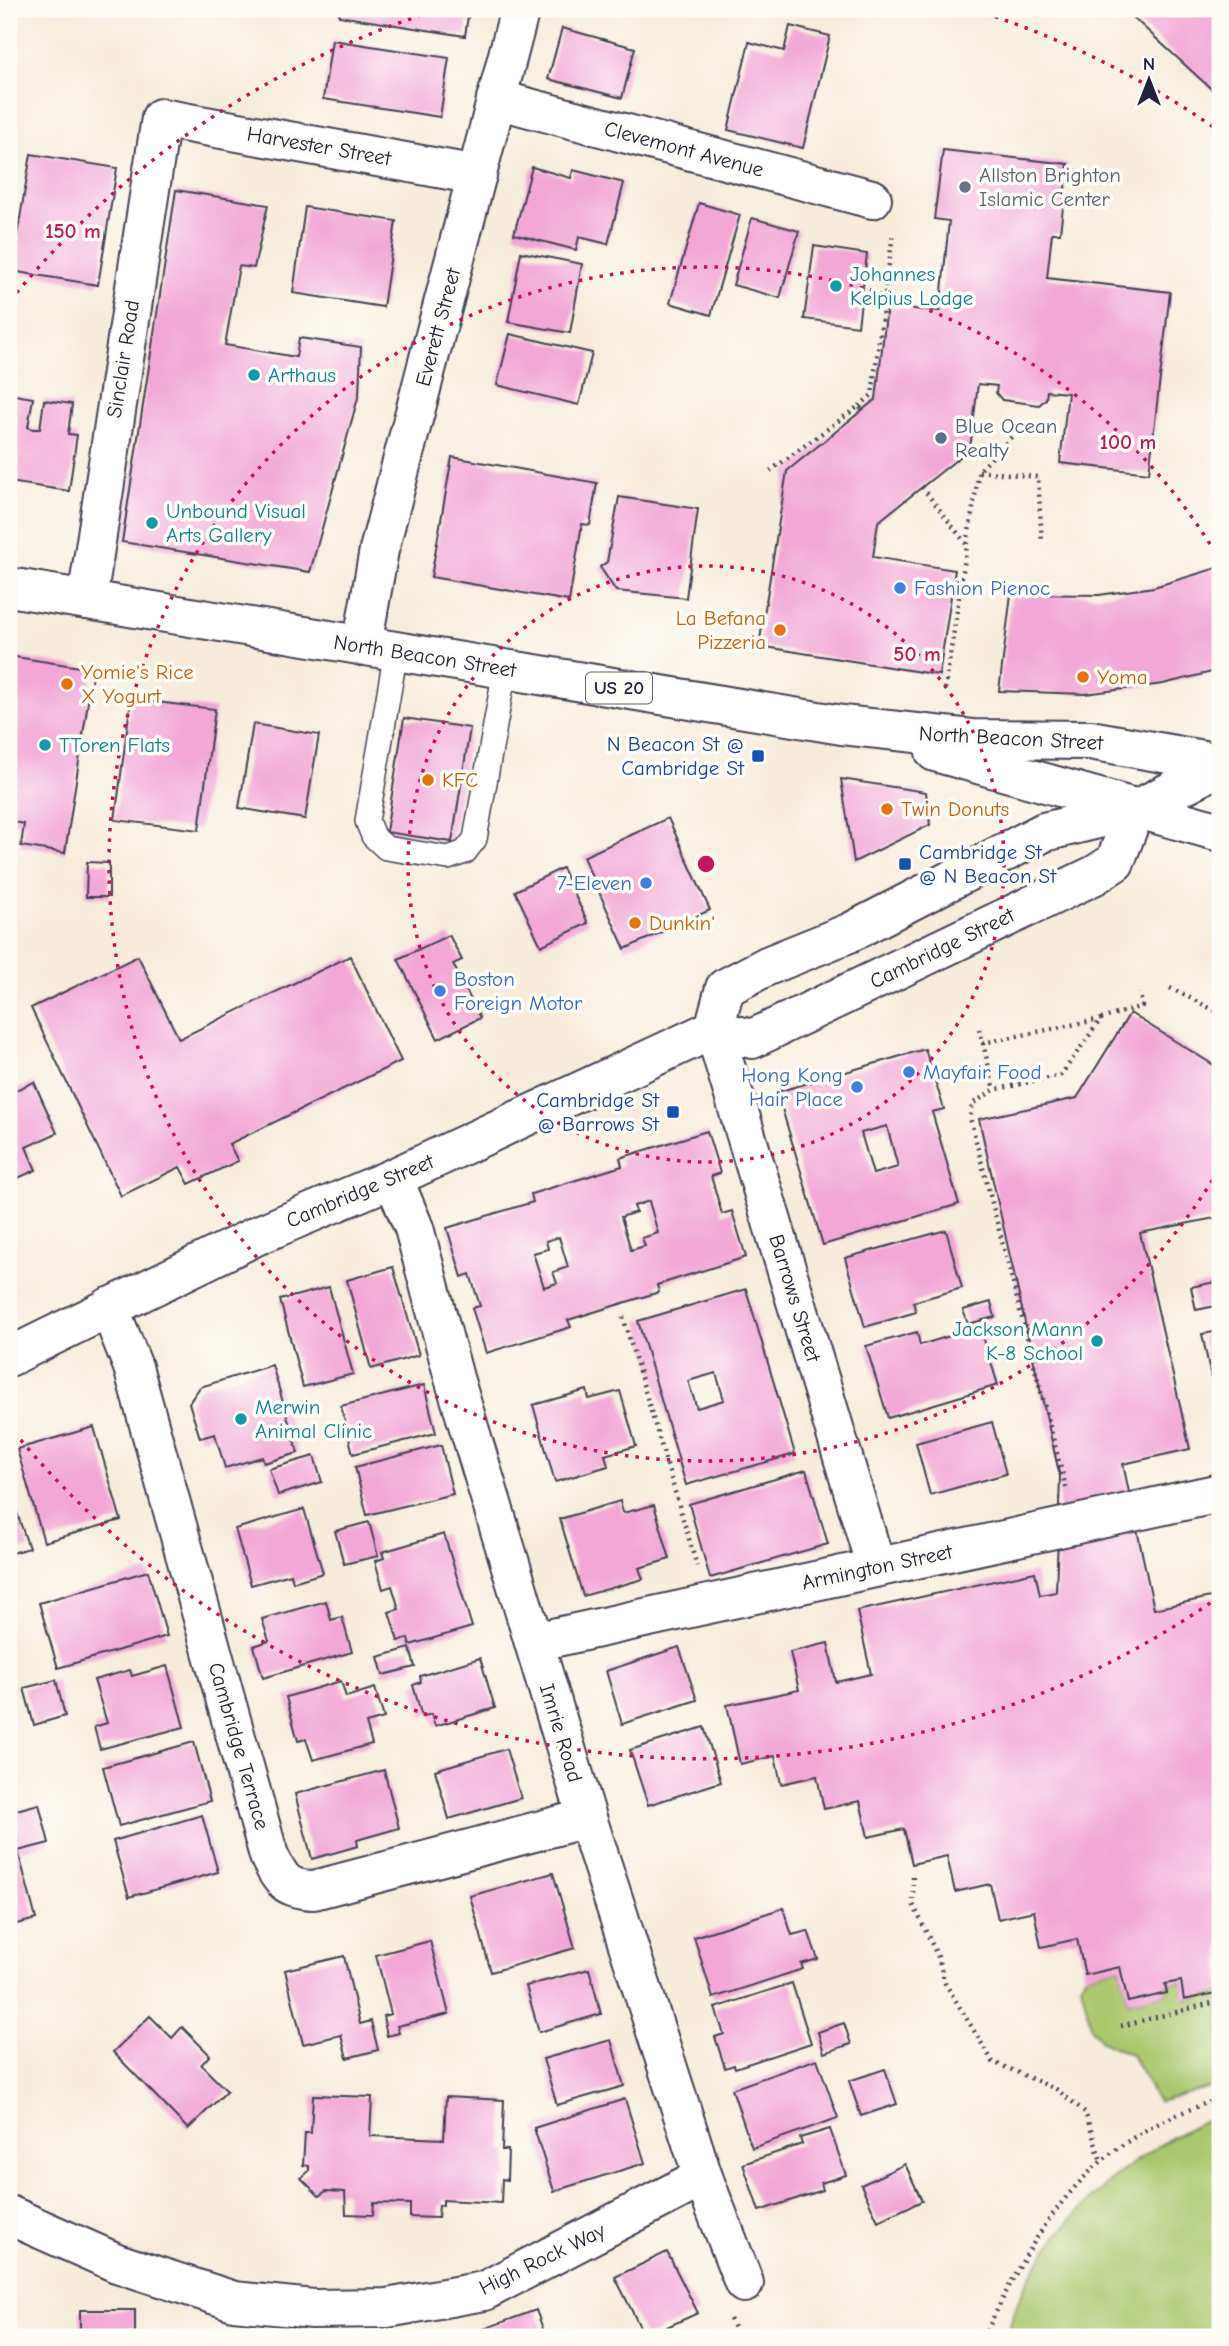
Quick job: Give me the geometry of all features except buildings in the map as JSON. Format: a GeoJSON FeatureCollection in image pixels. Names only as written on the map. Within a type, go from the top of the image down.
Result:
{"type":"FeatureCollection","features":[{"type":"Feature","properties":{"kind":"street","name":"Everett Street"},"geometry":{"type":"LineString","coordinates":[[379,649],[379,550],[520,9]]}},
{"type":"Feature","properties":{"kind":"street","name":"Clevemont Avenue"},"geometry":{"type":"LineString","coordinates":[[496,99],[883,214]]}},
{"type":"Feature","properties":{"kind":"street","name":"Harvester Street"},"geometry":{"type":"LineString","coordinates":[[161,118],[477,175]]}},
{"type":"Feature","properties":{"kind":"street","name":"Sinclair Road"},"geometry":{"type":"LineString","coordinates":[[87,600],[161,118]]}},
{"type":"Feature","properties":{"kind":"street","name":"North Beacon Street"},"geometry":{"type":"LineString","coordinates":[[9,587],[842,725],[972,739],[1090,740],[1220,765]]}},
{"type":"Feature","properties":{"kind":"street","name":"North Beacon Street"},"geometry":{"type":"LineString","coordinates":[[842,725],[1135,810]]}},
{"type":"Feature","properties":{"kind":"street"},"geometry":{"type":"LineString","coordinates":[[714,1029],[725,988],[766,966],[849,933],[1044,832],[1135,810],[1220,765]]}},
{"type":"Feature","properties":{"kind":"street","name":"US 20"},"geometry":{"type":"LineString","coordinates":[[1135,810],[1220,832]]}},
{"type":"Feature","properties":{"kind":"street","name":"Cambridge Street"},"geometry":{"type":"LineString","coordinates":[[9,1357],[256,1236],[393,1178],[714,1029],[752,1039],[1096,875],[1115,862],[1135,810]]}},
{"type":"Feature","properties":{"kind":"street","name":"Barrows Street"},"geometry":{"type":"LineString","coordinates":[[714,1029],[876,1567]]}},
{"type":"Feature","properties":{"kind":"street","name":"Imrie Road"},"geometry":{"type":"LineString","coordinates":[[393,1178],[414,1228],[454,1378],[587,1818],[703,2177],[744,2283]]}},
{"type":"Feature","properties":{"kind":"street","name":"Cambridge Terrace"},"geometry":{"type":"LineString","coordinates":[[109,1307],[133,1367],[270,1856],[280,1878],[296,1889],[314,1890],[587,1818]]}},
{"type":"Feature","properties":{"kind":"street","name":"Armington Street"},"geometry":{"type":"LineString","coordinates":[[534,1642],[1220,1493]]}},
{"type":"Feature","properties":{"kind":"street","name":"High Rock Way"},"geometry":{"type":"LineString","coordinates":[[9,2216],[117,2263],[234,2301],[313,2309],[387,2308],[484,2291],[703,2177]]}},
{"type":"Feature","properties":{"kind":"lane"},"geometry":{"type":"LineString","coordinates":[[379,649],[367,821],[373,836],[386,848],[448,858],[465,852],[475,839],[505,669]]}},
{"type":"Feature","properties":{"kind":"path"},"geometry":{"type":"LineString","coordinates":[[771,471],[861,408],[872,395],[883,214]]}},
{"type":"Feature","properties":{"kind":"path"},"geometry":{"type":"LineString","coordinates":[[945,689],[979,471],[1017,431]]}},
{"type":"Feature","properties":{"kind":"path"},"geometry":{"type":"LineString","coordinates":[[979,471],[1038,477],[1042,543]]}},
{"type":"Feature","properties":{"kind":"path"},"geometry":{"type":"LineString","coordinates":[[922,487],[967,545]]}},
{"type":"Feature","properties":{"kind":"path"},"geometry":{"type":"LineString","coordinates":[[1170,988],[1220,1013]]}},
{"type":"Feature","properties":{"kind":"path"},"geometry":{"type":"LineString","coordinates":[[983,1043],[1101,1019],[1142,1006],[1140,993]]}},
{"type":"Feature","properties":{"kind":"path"},"geometry":{"type":"LineString","coordinates":[[1069,1499],[970,1118],[972,1104],[994,1090],[1061,1075],[1101,1019]]}},
{"type":"Feature","properties":{"kind":"path"},"geometry":{"type":"LineString","coordinates":[[979,1029],[994,1090]]}},
{"type":"Feature","properties":{"kind":"path"},"geometry":{"type":"LineString","coordinates":[[623,1317],[698,1570]]}},
{"type":"Feature","properties":{"kind":"path"},"geometry":{"type":"LineString","coordinates":[[913,1877],[913,1904],[938,1957],[945,1983],[993,2062],[1056,2089],[1085,2112],[1101,2161]]}},
{"type":"Feature","properties":{"kind":"path"},"geometry":{"type":"LineString","coordinates":[[1121,2026],[1220,2001]]}},
{"type":"Feature","properties":{"kind":"path"},"geometry":{"type":"LineString","coordinates":[[984,2337],[1011,2280],[1049,2217],[1101,2161],[1138,2134],[1177,2112],[1220,2099]]}},
{"type":"Feature","properties":{"kind":"green space"},"geometry":{"type":"Polygon","coordinates":[[[1120,1967],[1128,2002],[1167,1993],[1165,1984],[1181,1981],[1185,2000],[1220,1992],[1220,2084],[1158,2102],[1131,2055],[1101,2041],[1092,2030],[1081,1985],[1085,1975],[1120,1967]]]}},
{"type":"Feature","properties":{"kind":"green space"},"geometry":{"type":"Polygon","coordinates":[[[1220,2114],[1220,2337],[1007,2337],[1019,2301],[1037,2266],[1060,2233],[1088,2202],[1119,2174],[1152,2150],[1220,2114]]]}},
{"type":"Feature","properties":{"kind":"place","name":"Allston Brighton Islamic Center"},"geometry":{"type":"Point","coordinates":[965,187]}},
{"type":"Feature","properties":{"kind":"place","name":"Johannes Kelpius Lodge"},"geometry":{"type":"Point","coordinates":[836,286]}},
{"type":"Feature","properties":{"kind":"place","name":"Arthaus"},"geometry":{"type":"Point","coordinates":[254,375]}},
{"type":"Feature","properties":{"kind":"place","name":"Blue Ocean Realty"},"geometry":{"type":"Point","coordinates":[941,438]}},
{"type":"Feature","properties":{"kind":"place","name":"Unbound Visual Arts Gallery"},"geometry":{"type":"Point","coordinates":[152,523]}},
{"type":"Feature","properties":{"kind":"place","name":"Fashion Pienoc"},"geometry":{"type":"Point","coordinates":[900,588]}},
{"type":"Feature","properties":{"kind":"place","name":"La Befana Pizzeria"},"geometry":{"type":"Point","coordinates":[780,630]}},
{"type":"Feature","properties":{"kind":"place","name":"Yoma"},"geometry":{"type":"Point","coordinates":[1083,677]}},
{"type":"Feature","properties":{"kind":"place","name":"Yomie's Rice X Yogurt"},"geometry":{"type":"Point","coordinates":[67,684]}},
{"type":"Feature","properties":{"kind":"place","name":"TToren Flats"},"geometry":{"type":"Point","coordinates":[45,745]}},
{"type":"Feature","properties":{"kind":"place","name":"N Beacon St @ Cambridge St"},"geometry":{"type":"Point","coordinates":[758,756]}},
{"type":"Feature","properties":{"kind":"place","name":"KFC"},"geometry":{"type":"Point","coordinates":[428,780]}},
{"type":"Feature","properties":{"kind":"place","name":"Twin Donuts"},"geometry":{"type":"Point","coordinates":[887,809]}},
{"type":"Feature","properties":{"kind":"place","name":"Cambridge St @ N Beacon St"},"geometry":{"type":"Point","coordinates":[905,864]}},
{"type":"Feature","properties":{"kind":"place","name":"7-Eleven"},"geometry":{"type":"Point","coordinates":[646,883]}},
{"type":"Feature","properties":{"kind":"place","name":"Dunkin'"},"geometry":{"type":"Point","coordinates":[635,923]}},
{"type":"Feature","properties":{"kind":"place","name":"Boston Foreign Motor"},"geometry":{"type":"Point","coordinates":[440,991]}},
{"type":"Feature","properties":{"kind":"place","name":"Mayfair Food"},"geometry":{"type":"Point","coordinates":[909,1072]}},
{"type":"Feature","properties":{"kind":"place","name":"Hong Kong Hair Place"},"geometry":{"type":"Point","coordinates":[857,1087]}},
{"type":"Feature","properties":{"kind":"place","name":"Cambridge St @ Barrows St"},"geometry":{"type":"Point","coordinates":[673,1112]}},
{"type":"Feature","properties":{"kind":"place","name":"Jackson Mann K-8 School"},"geometry":{"type":"Point","coordinates":[1097,1341]}},
{"type":"Feature","properties":{"kind":"place","name":"Merwin Animal Clinic"},"geometry":{"type":"Point","coordinates":[241,1419]}}]}
